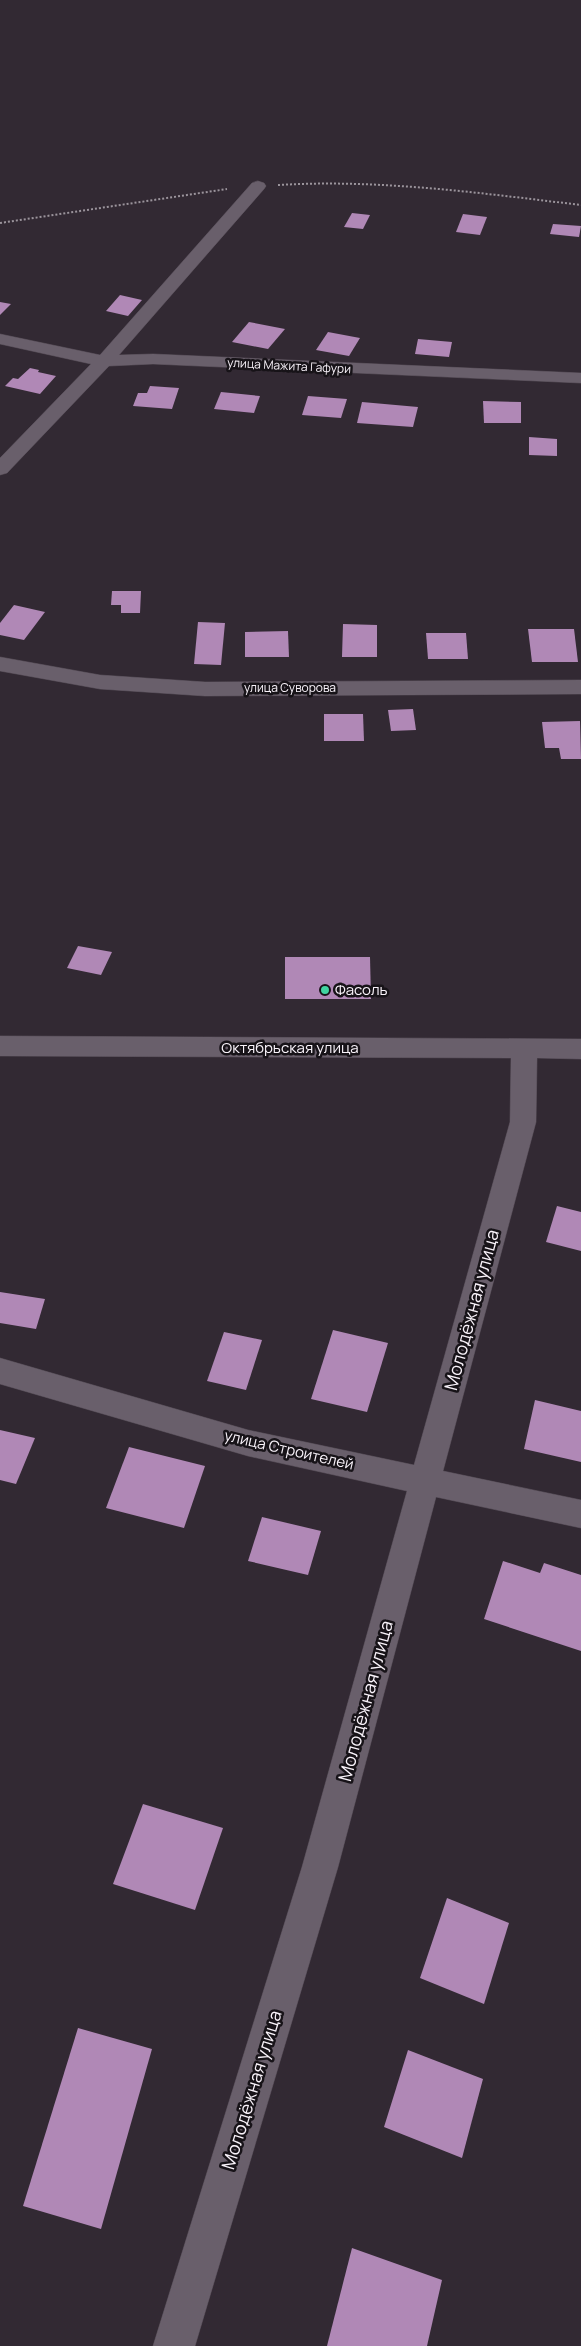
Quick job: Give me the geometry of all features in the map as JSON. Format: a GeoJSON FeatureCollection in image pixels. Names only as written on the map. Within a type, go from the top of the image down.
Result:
{"type":"FeatureCollection","features":[{"type":"Feature","properties":{"kind":"street"},"geometry":{"type":"LineString","coordinates":[[0,469],[104,360],[258,186]]}},
{"type":"Feature","properties":{"kind":"street","name":"улица Мажита Гафури"},"geometry":{"type":"LineString","coordinates":[[0,339],[104,360],[153,360],[581,378]]}},
{"type":"Feature","properties":{"kind":"street","name":"улица Суворова"},"geometry":{"type":"LineString","coordinates":[[0,664],[100,682],[196,688],[581,687]]}},
{"type":"Feature","properties":{"kind":"street","name":"Октябрьская улица"},"geometry":{"type":"LineString","coordinates":[[0,1046],[581,1049]]}},
{"type":"Feature","properties":{"kind":"street","name":"Молодёжная улица"},"geometry":{"type":"LineString","coordinates":[[174,2346],[320,1867],[524,1122],[524,1049]]}},
{"type":"Feature","properties":{"kind":"street","name":"улица Строителей"},"geometry":{"type":"LineString","coordinates":[[0,1371],[248,1443],[581,1514]]}},
{"type":"Feature","properties":{"kind":"path"},"geometry":{"type":"LineString","coordinates":[[0,223],[258,186],[301,183],[348,182],[581,204]]}},
{"type":"Feature","properties":{"kind":"building"},"geometry":{"type":"Polygon","coordinates":[[[352,213],[370,215],[363,229],[344,227],[352,213]]]}},
{"type":"Feature","properties":{"kind":"building"},"geometry":{"type":"Polygon","coordinates":[[[463,214],[487,217],[480,235],[456,232],[463,214]]]}},
{"type":"Feature","properties":{"kind":"building"},"geometry":{"type":"Polygon","coordinates":[[[553,224],[581,226],[579,237],[550,234],[553,224]]]}},
{"type":"Feature","properties":{"kind":"building"},"geometry":{"type":"Polygon","coordinates":[[[120,295],[142,300],[128,316],[106,311],[120,295]]]}},
{"type":"Feature","properties":{"kind":"building"},"geometry":{"type":"Polygon","coordinates":[[[0,302],[11,304],[0,315],[0,302]]]}},
{"type":"Feature","properties":{"kind":"building"},"geometry":{"type":"Polygon","coordinates":[[[249,322],[285,329],[268,349],[232,342],[249,322]]]}},
{"type":"Feature","properties":{"kind":"building"},"geometry":{"type":"Polygon","coordinates":[[[328,332],[360,338],[349,356],[316,350],[328,332]]]}},
{"type":"Feature","properties":{"kind":"building"},"geometry":{"type":"Polygon","coordinates":[[[418,339],[452,342],[449,357],[415,354],[418,339]]]}},
{"type":"Feature","properties":{"kind":"building"},"geometry":{"type":"Polygon","coordinates":[[[30,368],[56,376],[40,394],[5,386],[13,378],[18,379],[30,368]]]}},
{"type":"Feature","properties":{"kind":"building"},"geometry":{"type":"Polygon","coordinates":[[[150,386],[179,388],[172,409],[133,406],[138,393],[147,393],[150,386]]]}},
{"type":"Feature","properties":{"kind":"building"},"geometry":{"type":"Polygon","coordinates":[[[221,392],[260,396],[254,413],[214,409],[221,392]]]}},
{"type":"Feature","properties":{"kind":"building"},"geometry":{"type":"Polygon","coordinates":[[[308,396],[347,399],[341,418],[302,415],[308,396]]]}},
{"type":"Feature","properties":{"kind":"building"},"geometry":{"type":"Polygon","coordinates":[[[483,401],[521,402],[521,423],[484,423],[483,401]]]}},
{"type":"Feature","properties":{"kind":"building"},"geometry":{"type":"Polygon","coordinates":[[[362,402],[418,407],[413,427],[357,423],[362,402]]]}},
{"type":"Feature","properties":{"kind":"building"},"geometry":{"type":"Polygon","coordinates":[[[529,437],[557,439],[557,456],[529,455],[529,437]]]}},
{"type":"Feature","properties":{"kind":"building"},"geometry":{"type":"Polygon","coordinates":[[[112,591],[141,591],[140,613],[121,613],[121,605],[111,605],[112,591]]]}},
{"type":"Feature","properties":{"kind":"building"},"geometry":{"type":"Polygon","coordinates":[[[14,605],[45,612],[24,640],[0,635],[0,623],[14,605]]]}},
{"type":"Feature","properties":{"kind":"building"},"geometry":{"type":"Polygon","coordinates":[[[198,622],[225,623],[221,665],[194,664],[198,622]]]}},
{"type":"Feature","properties":{"kind":"building"},"geometry":{"type":"Polygon","coordinates":[[[343,624],[377,625],[377,657],[342,657],[343,624]]]}},
{"type":"Feature","properties":{"kind":"building"},"geometry":{"type":"Polygon","coordinates":[[[528,629],[574,629],[578,662],[532,662],[528,629]]]}},
{"type":"Feature","properties":{"kind":"building"},"geometry":{"type":"Polygon","coordinates":[[[288,631],[289,657],[245,657],[245,632],[288,631]]]}},
{"type":"Feature","properties":{"kind":"building"},"geometry":{"type":"Polygon","coordinates":[[[426,633],[466,633],[468,659],[428,659],[426,633]]]}},
{"type":"Feature","properties":{"kind":"building"},"geometry":{"type":"Polygon","coordinates":[[[413,709],[416,730],[391,731],[388,710],[413,709]]]}},
{"type":"Feature","properties":{"kind":"building"},"geometry":{"type":"Polygon","coordinates":[[[324,714],[363,714],[364,741],[324,741],[324,714]]]}},
{"type":"Feature","properties":{"kind":"building"},"geometry":{"type":"Polygon","coordinates":[[[580,721],[581,759],[561,759],[559,748],[545,748],[542,722],[580,721]]]}},
{"type":"Feature","properties":{"kind":"building"},"geometry":{"type":"Polygon","coordinates":[[[78,946],[112,952],[101,975],[67,968],[78,946]]]}},
{"type":"Feature","properties":{"kind":"building"},"geometry":{"type":"Polygon","coordinates":[[[285,957],[370,957],[371,999],[285,999],[285,957]]]}},
{"type":"Feature","properties":{"kind":"building"},"geometry":{"type":"Polygon","coordinates":[[[557,1206],[581,1212],[581,1251],[546,1242],[557,1206]]]}},
{"type":"Feature","properties":{"kind":"building"},"geometry":{"type":"Polygon","coordinates":[[[0,1292],[45,1299],[36,1329],[0,1323],[0,1292]]]}},
{"type":"Feature","properties":{"kind":"building"},"geometry":{"type":"Polygon","coordinates":[[[333,1330],[388,1343],[367,1412],[311,1399],[333,1330]]]}},
{"type":"Feature","properties":{"kind":"building"},"geometry":{"type":"Polygon","coordinates":[[[224,1332],[262,1340],[246,1390],[207,1381],[224,1332]]]}},
{"type":"Feature","properties":{"kind":"building"},"geometry":{"type":"Polygon","coordinates":[[[535,1400],[581,1411],[581,1462],[524,1449],[535,1400]]]}},
{"type":"Feature","properties":{"kind":"building"},"geometry":{"type":"Polygon","coordinates":[[[0,1430],[35,1438],[16,1484],[0,1480],[0,1430]]]}},
{"type":"Feature","properties":{"kind":"building"},"geometry":{"type":"Polygon","coordinates":[[[129,1447],[205,1466],[184,1528],[106,1508],[129,1447]]]}},
{"type":"Feature","properties":{"kind":"building"},"geometry":{"type":"Polygon","coordinates":[[[262,1517],[321,1531],[308,1575],[248,1561],[262,1517]]]}},
{"type":"Feature","properties":{"kind":"building"},"geometry":{"type":"Polygon","coordinates":[[[503,1561],[540,1573],[544,1563],[581,1575],[581,1651],[484,1619],[503,1561]]]}},
{"type":"Feature","properties":{"kind":"building"},"geometry":{"type":"Polygon","coordinates":[[[143,1804],[223,1828],[195,1910],[113,1884],[143,1804]]]}},
{"type":"Feature","properties":{"kind":"building"},"geometry":{"type":"Polygon","coordinates":[[[447,1898],[509,1923],[484,2004],[420,1978],[447,1898]]]}},
{"type":"Feature","properties":{"kind":"building"},"geometry":{"type":"Polygon","coordinates":[[[78,2028],[152,2049],[101,2229],[23,2206],[78,2028]]]}},
{"type":"Feature","properties":{"kind":"building"},"geometry":{"type":"Polygon","coordinates":[[[408,2050],[483,2079],[462,2158],[384,2127],[408,2050]]]}},
{"type":"Feature","properties":{"kind":"building"},"geometry":{"type":"Polygon","coordinates":[[[352,2248],[442,2280],[427,2346],[327,2346],[352,2248]]]}},
{"type":"Feature","properties":{"kind":"place","name":"Фасоль"},"geometry":{"type":"Point","coordinates":[325,990]}}]}
